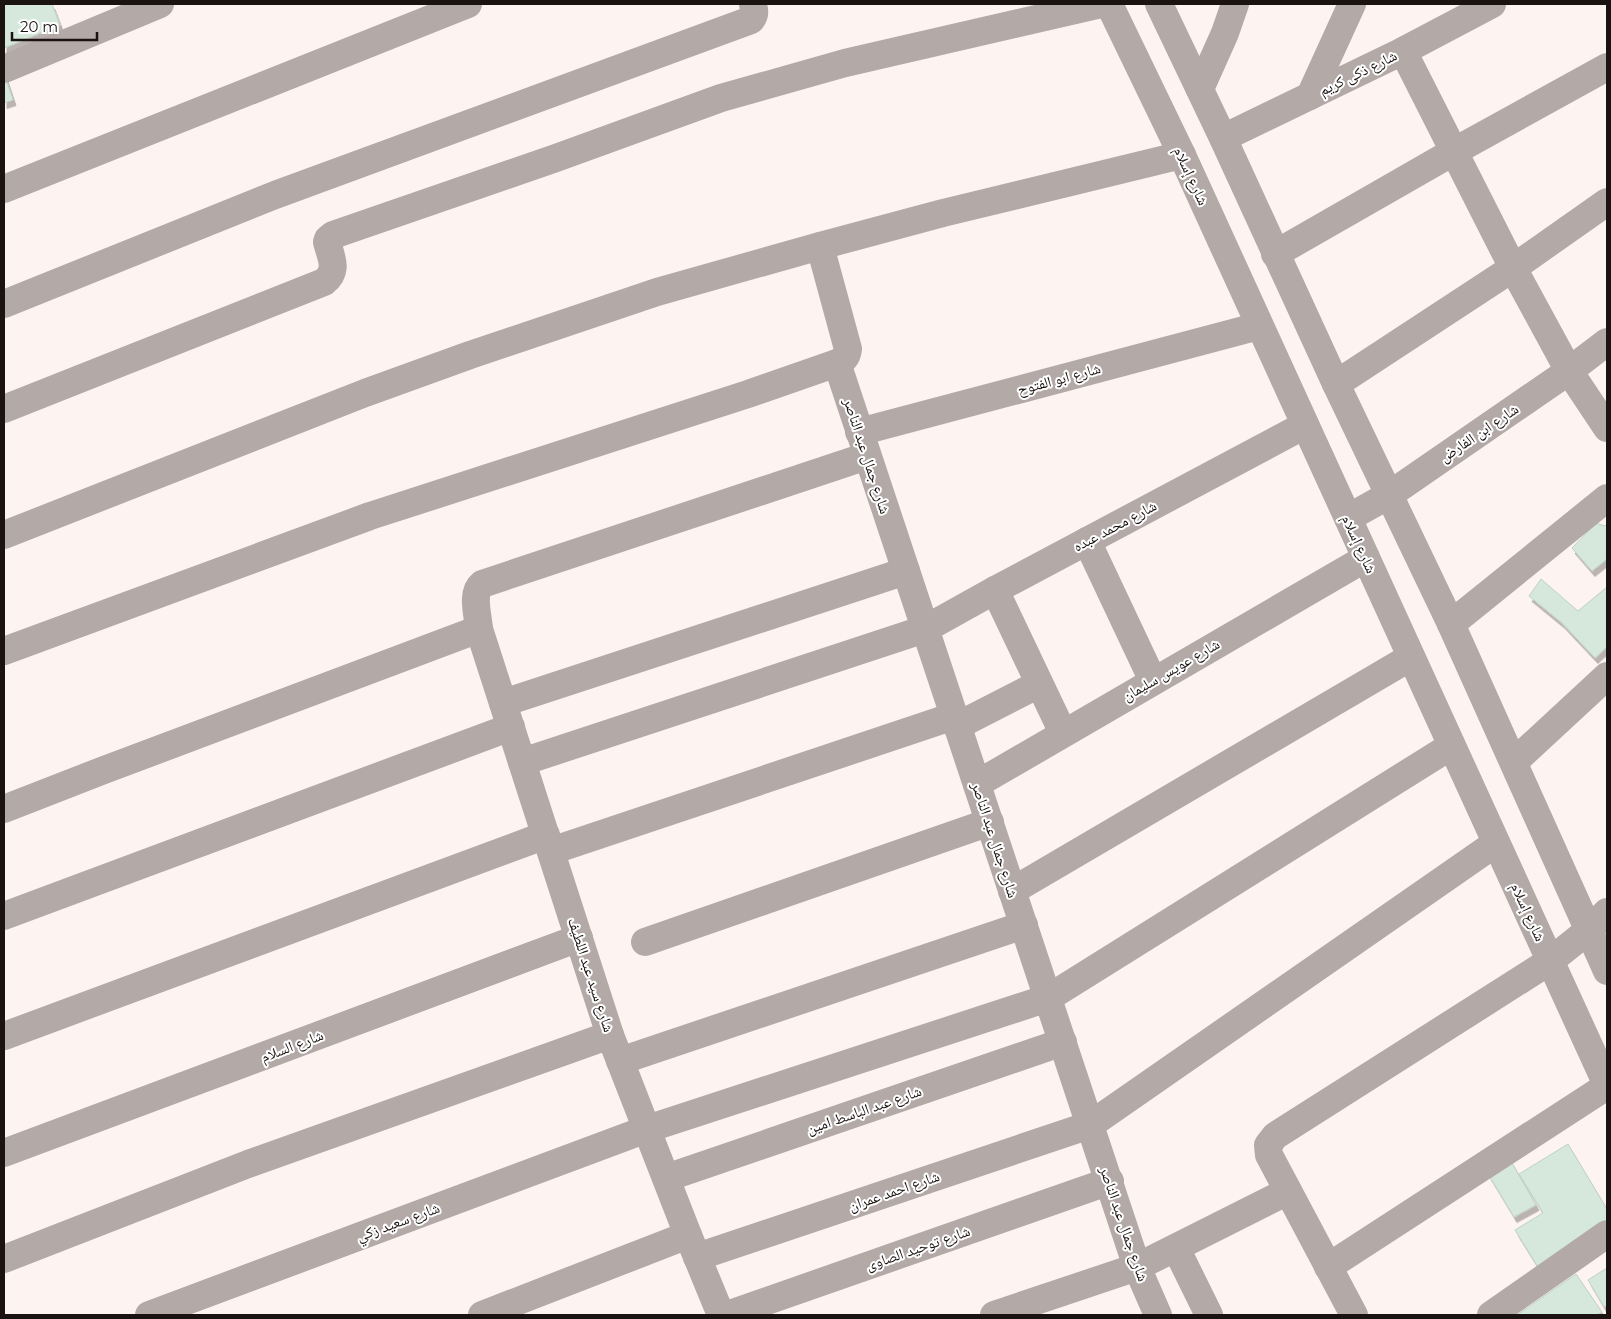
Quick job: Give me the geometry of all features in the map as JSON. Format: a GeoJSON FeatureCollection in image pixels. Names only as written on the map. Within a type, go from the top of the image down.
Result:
{"type":"FeatureCollection","features":[{"type":"Feature","properties":{"kind":"street"},"geometry":{"type":"LineString","coordinates":[[4,69],[160,4]]}},
{"type":"Feature","properties":{"kind":"street"},"geometry":{"type":"LineString","coordinates":[[4,189],[468,4]]}},
{"type":"Feature","properties":{"kind":"street"},"geometry":{"type":"LineString","coordinates":[[4,304],[275,195],[751,20],[755,12],[753,4]]}},
{"type":"Feature","properties":{"kind":"street"},"geometry":{"type":"LineString","coordinates":[[4,408],[324,282],[332,274],[333,268],[327,242],[332,235],[556,158],[722,98],[845,63],[1101,4]]}},
{"type":"Feature","properties":{"kind":"street","name":"شارع إسلام"},"geometry":{"type":"LineString","coordinates":[[1110,4],[1182,155],[1607,1085]]}},
{"type":"Feature","properties":{"kind":"street"},"geometry":{"type":"LineString","coordinates":[[1159,4],[1514,762],[1598,921],[1607,972]]}},
{"type":"Feature","properties":{"kind":"street"},"geometry":{"type":"LineString","coordinates":[[1200,89],[1225,33],[1235,4]]}},
{"type":"Feature","properties":{"kind":"street"},"geometry":{"type":"LineString","coordinates":[[1310,96],[1352,4]]}},
{"type":"Feature","properties":{"kind":"street","name":"شارع ذكى كريم"},"geometry":{"type":"LineString","coordinates":[[1223,138],[1403,51],[1492,4]]}},
{"type":"Feature","properties":{"kind":"street"},"geometry":{"type":"LineString","coordinates":[[1403,51],[1513,268],[1569,371],[1607,428]]}},
{"type":"Feature","properties":{"kind":"street"},"geometry":{"type":"LineString","coordinates":[[1276,254],[1453,152],[1607,67]]}},
{"type":"Feature","properties":{"kind":"street"},"geometry":{"type":"LineString","coordinates":[[4,534],[365,393],[656,292],[943,213],[1182,155]]}},
{"type":"Feature","properties":{"kind":"street"},"geometry":{"type":"LineString","coordinates":[[1336,384],[1513,268],[1607,202]]}},
{"type":"Feature","properties":{"kind":"street"},"geometry":{"type":"LineString","coordinates":[[4,651],[370,516],[739,397],[844,360],[848,354],[848,349],[820,246]]}},
{"type":"Feature","properties":{"kind":"street","name":"شارع ابو الفتوح"},"geometry":{"type":"LineString","coordinates":[[479,629],[476,594],[482,584],[863,444],[1259,326]]}},
{"type":"Feature","properties":{"kind":"street","name":"شارع ابن الفارض"},"geometry":{"type":"LineString","coordinates":[[1348,518],[1389,495],[1569,371],[1607,342]]}},
{"type":"Feature","properties":{"kind":"street","name":"شارع جمال عبد الناصر"},"geometry":{"type":"LineString","coordinates":[[837,363],[1137,1266],[1158,1315]]}},
{"type":"Feature","properties":{"kind":"street","name":"شارع محمد عبده"},"geometry":{"type":"LineString","coordinates":[[522,762],[925,629],[1305,426]]}},
{"type":"Feature","properties":{"kind":"street"},"geometry":{"type":"LineString","coordinates":[[1451,624],[1607,498]]}},
{"type":"Feature","properties":{"kind":"street"},"geometry":{"type":"LineString","coordinates":[[1087,541],[1153,681]]}},
{"type":"Feature","properties":{"kind":"street","name":"شارع عويس سليمان"},"geometry":{"type":"LineString","coordinates":[[977,784],[1366,558]]}},
{"type":"Feature","properties":{"kind":"street"},"geometry":{"type":"LineString","coordinates":[[4,916],[507,715],[906,571]]}},
{"type":"Feature","properties":{"kind":"street"},"geometry":{"type":"LineString","coordinates":[[995,590],[1063,733]]}},
{"type":"Feature","properties":{"kind":"street"},"geometry":{"type":"LineString","coordinates":[[4,809],[479,629]]}},
{"type":"Feature","properties":{"kind":"street","name":"شارع سيد عبد اللطيف"},"geometry":{"type":"LineString","coordinates":[[479,629],[610,1035],[721,1315]]}},
{"type":"Feature","properties":{"kind":"street"},"geometry":{"type":"LineString","coordinates":[[1012,891],[1411,657]]}},
{"type":"Feature","properties":{"kind":"street"},"geometry":{"type":"LineString","coordinates":[[1514,762],[1607,676]]}},
{"type":"Feature","properties":{"kind":"street"},"geometry":{"type":"LineString","coordinates":[[4,1036],[179,972],[340,910],[548,843],[956,721],[1039,684]]}},
{"type":"Feature","properties":{"kind":"street","name":"شارع سعيد زكي"},"geometry":{"type":"LineString","coordinates":[[149,1315],[647,1129],[1048,998],[1452,746]]}},
{"type":"Feature","properties":{"kind":"street"},"geometry":{"type":"LineString","coordinates":[[644,942],[990,822]]}},
{"type":"Feature","properties":{"kind":"street","name":"شارع احمد عمران"},"geometry":{"type":"LineString","coordinates":[[482,1315],[693,1246],[1090,1125],[1496,843]]}},
{"type":"Feature","properties":{"kind":"street"},"geometry":{"type":"LineString","coordinates":[[1354,1315],[1269,1155],[1268,1145],[1274,1136],[1550,961],[1598,921]]}},
{"type":"Feature","properties":{"kind":"street"},"geometry":{"type":"LineString","coordinates":[[620,1061],[1024,925]]}},
{"type":"Feature","properties":{"kind":"street","name":"شارع السلام"},"geometry":{"type":"LineString","coordinates":[[4,1153],[579,938]]}},
{"type":"Feature","properties":{"kind":"street"},"geometry":{"type":"LineString","coordinates":[[4,1259],[248,1164],[610,1035]]}},
{"type":"Feature","properties":{"kind":"street","name":"شارع عبد الباسط امين"},"geometry":{"type":"LineString","coordinates":[[666,1178],[1062,1042]]}},
{"type":"Feature","properties":{"kind":"street"},"geometry":{"type":"LineString","coordinates":[[1328,1267],[1607,1085]]}},
{"type":"Feature","properties":{"kind":"street","name":"شارع توحيد الصاوى"},"geometry":{"type":"LineString","coordinates":[[727,1315],[1110,1181]]}},
{"type":"Feature","properties":{"kind":"street"},"geometry":{"type":"LineString","coordinates":[[994,1315],[1137,1266],[1288,1191]]}},
{"type":"Feature","properties":{"kind":"street"},"geometry":{"type":"LineString","coordinates":[[1491,1315],[1607,1234]]}},
{"type":"Feature","properties":{"kind":"street"},"geometry":{"type":"LineString","coordinates":[[1176,1248],[1209,1315]]}},
{"type":"Feature","properties":{"kind":"building"},"geometry":{"type":"Polygon","coordinates":[[[4,4],[52,4],[60,25],[4,48],[4,4]]]}},
{"type":"Feature","properties":{"kind":"building"},"geometry":{"type":"Polygon","coordinates":[[[4,73],[13,100],[4,103],[4,73]]]}},
{"type":"Feature","properties":{"kind":"building"},"geometry":{"type":"Polygon","coordinates":[[[1596,523],[1605,526],[1607,524],[1607,559],[1592,571],[1572,548],[1596,523]]]}},
{"type":"Feature","properties":{"kind":"building"},"geometry":{"type":"Polygon","coordinates":[[[1541,579],[1578,611],[1607,587],[1607,647],[1595,658],[1562,623],[1529,596],[1541,579]]]}},
{"type":"Feature","properties":{"kind":"building"},"geometry":{"type":"Polygon","coordinates":[[[1568,1144],[1607,1209],[1607,1231],[1541,1272],[1515,1230],[1543,1213],[1519,1174],[1568,1144]]]}},
{"type":"Feature","properties":{"kind":"building"},"geometry":{"type":"Polygon","coordinates":[[[1511,1161],[1536,1205],[1514,1217],[1488,1174],[1511,1161]]]}},
{"type":"Feature","properties":{"kind":"building"},"geometry":{"type":"Polygon","coordinates":[[[1607,1268],[1607,1305],[1604,1307],[1588,1280],[1607,1268]]]}},
{"type":"Feature","properties":{"kind":"building"},"geometry":{"type":"Polygon","coordinates":[[[1576,1274],[1602,1312],[1597,1315],[1517,1315],[1576,1274]]]}}]}
